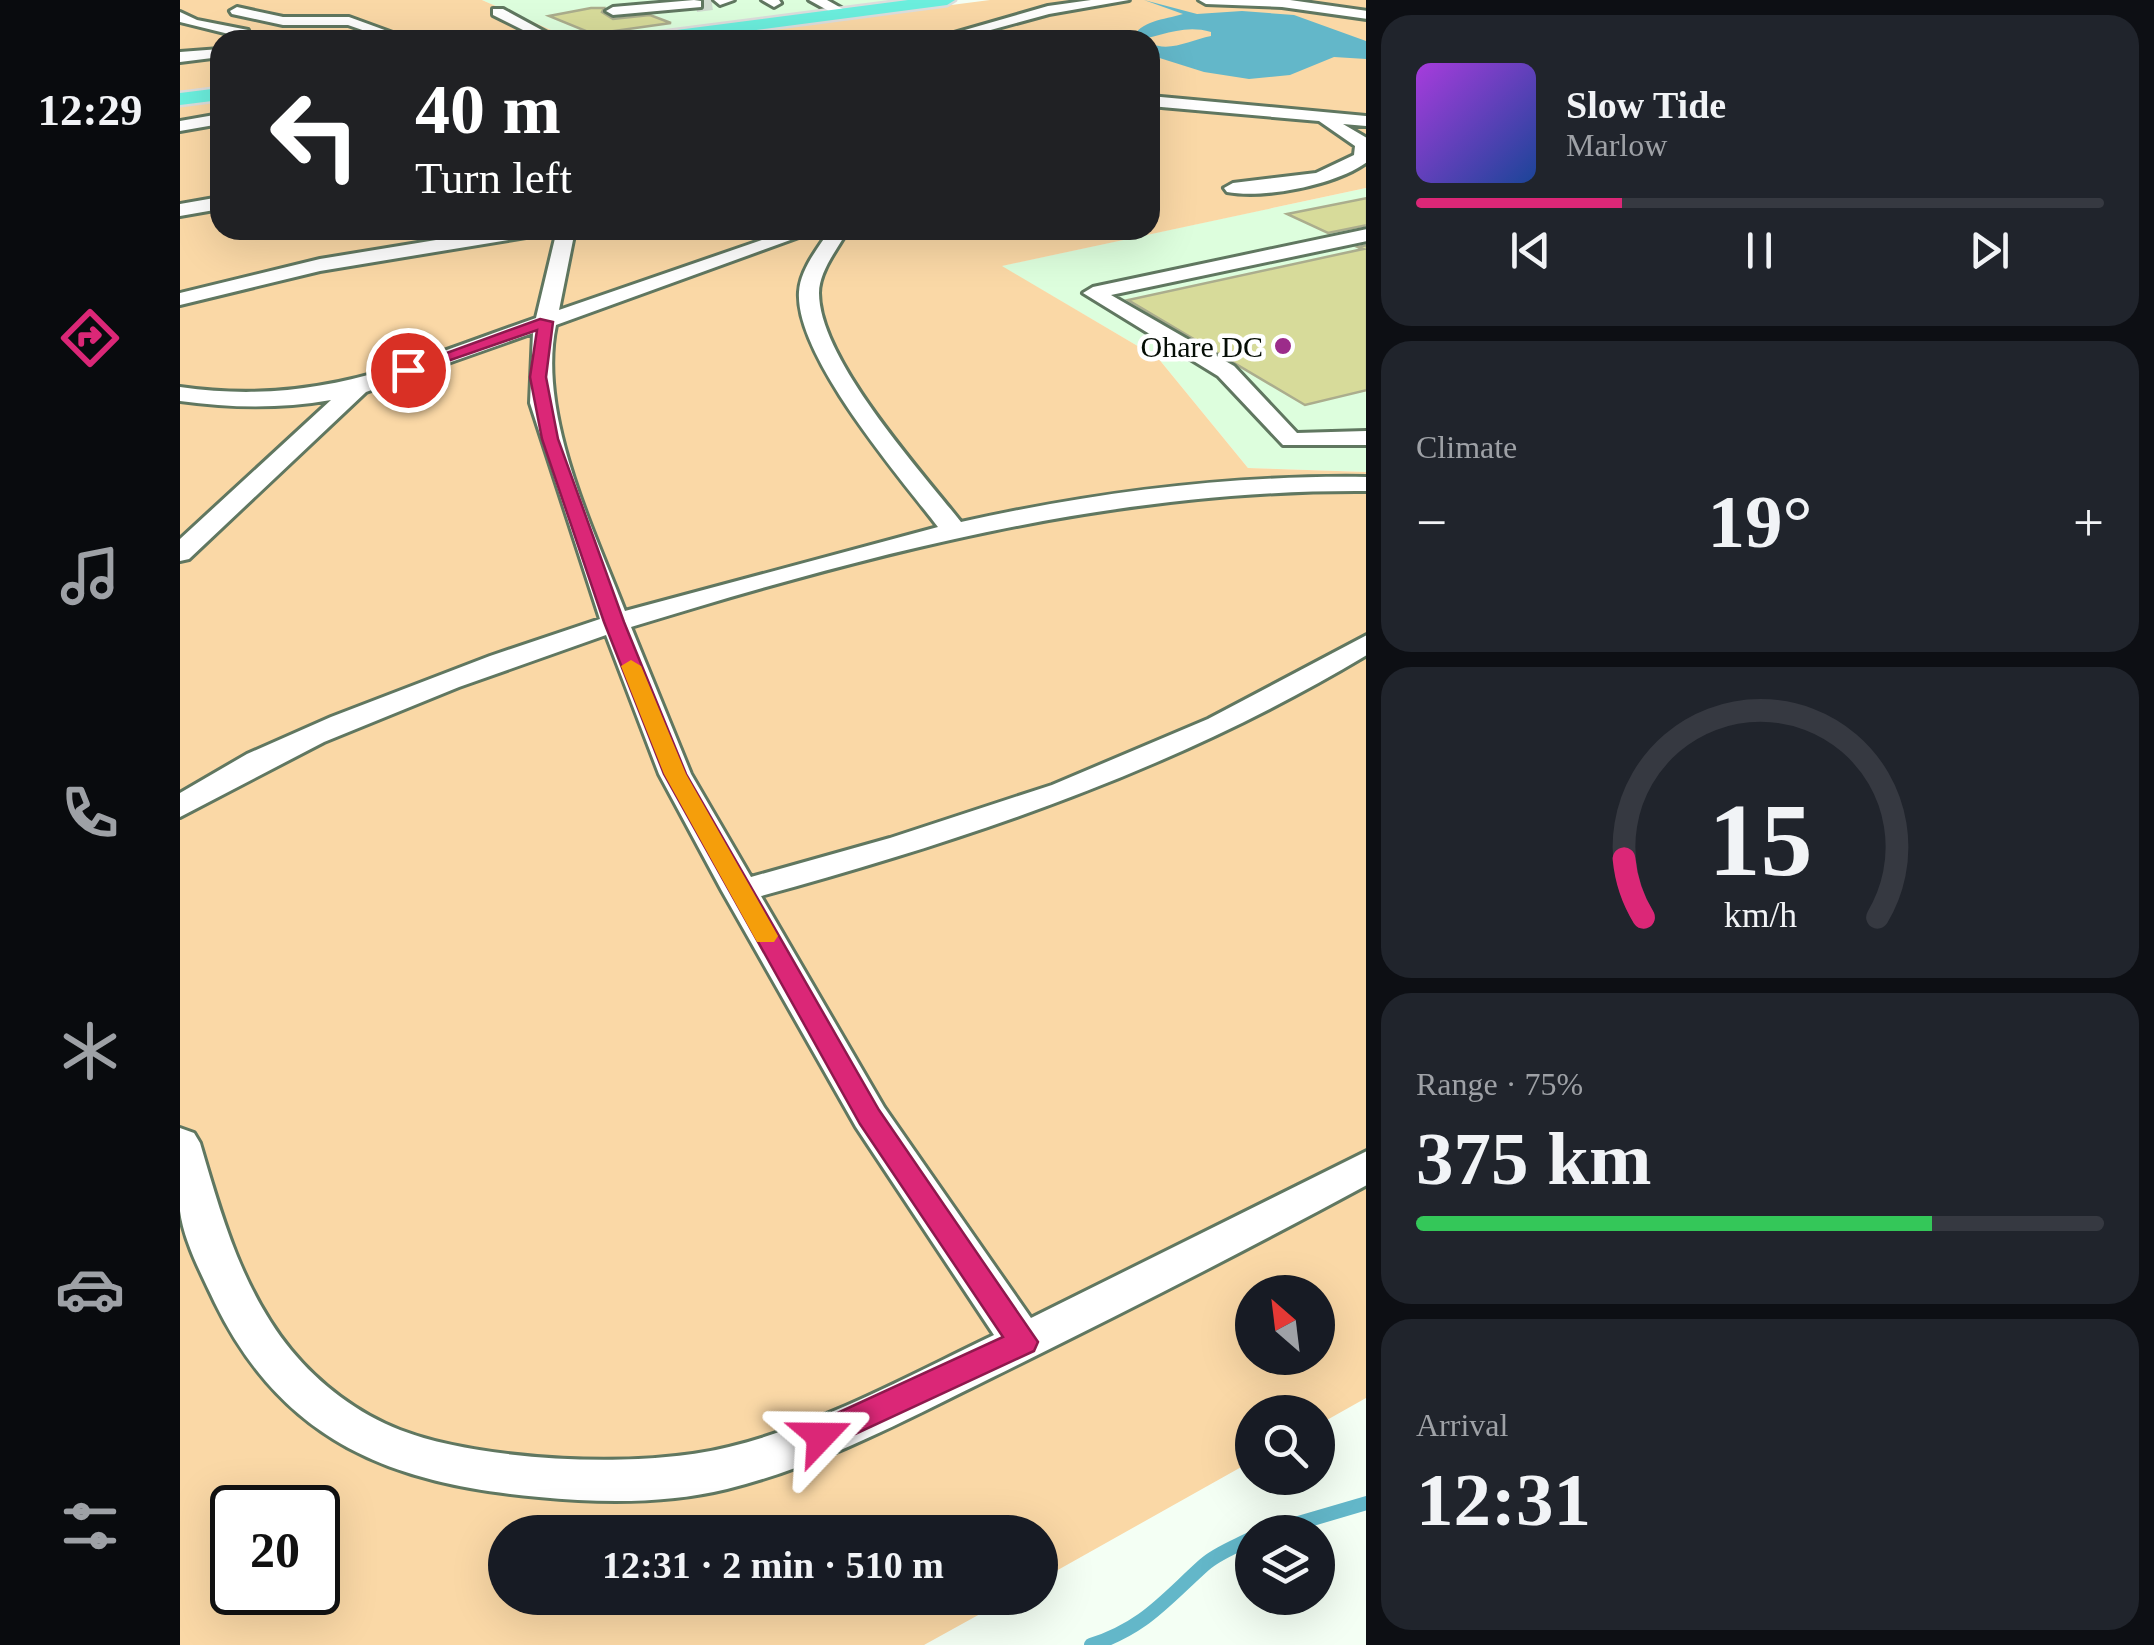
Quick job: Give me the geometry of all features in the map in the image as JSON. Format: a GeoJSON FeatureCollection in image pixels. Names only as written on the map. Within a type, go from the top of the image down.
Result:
{"type":"FeatureCollection","features":[{"type":"Feature","properties":{"kind":"main road"},"geometry":{"type":"LineString","coordinates":[[714,30],[947,0]]}},
{"type":"Feature","properties":{"kind":"main road"},"geometry":{"type":"LineString","coordinates":[[180,99],[210,95]]}},
{"type":"Feature","properties":{"kind":"lane"},"geometry":{"type":"LineString","coordinates":[[604,6],[642,0]]}},
{"type":"Feature","properties":{"kind":"lane"},"geometry":{"type":"LineString","coordinates":[[816,0],[842,13]]}},
{"type":"Feature","properties":{"kind":"lane"},"geometry":{"type":"LineString","coordinates":[[979,30],[1060,7],[1122,0]]}},
{"type":"Feature","properties":{"kind":"lane"},"geometry":{"type":"LineString","coordinates":[[1206,0],[1266,1],[1366,15]]}},
{"type":"Feature","properties":{"kind":"lane"},"geometry":{"type":"LineString","coordinates":[[1302,0],[1323,8]]}},
{"type":"Feature","properties":{"kind":"lane"},"geometry":{"type":"LineString","coordinates":[[604,6],[696,4]]}},
{"type":"Feature","properties":{"kind":"lane"},"geometry":{"type":"LineString","coordinates":[[237,11],[283,21],[344,20],[374,30]]}},
{"type":"Feature","properties":{"kind":"lane"},"geometry":{"type":"LineString","coordinates":[[498,12],[534,30]]}},
{"type":"Feature","properties":{"kind":"lane"},"geometry":{"type":"LineString","coordinates":[[180,16],[193,23],[228,30]]}},
{"type":"Feature","properties":{"kind":"lane"},"geometry":{"type":"LineString","coordinates":[[999,30],[1005,24]]}},
{"type":"Feature","properties":{"kind":"lane"},"geometry":{"type":"LineString","coordinates":[[180,57],[210,54]]}},
{"type":"Feature","properties":{"kind":"lane"},"geometry":{"type":"LineString","coordinates":[[1160,102],[1366,121]]}},
{"type":"Feature","properties":{"kind":"lane"},"geometry":{"type":"LineString","coordinates":[[1160,115],[1231,110]]}},
{"type":"Feature","properties":{"kind":"lane"},"geometry":{"type":"LineString","coordinates":[[1233,188],[1310,178],[1352,166],[1362,157],[1364,146],[1357,137],[1320,118]]}},
{"type":"Feature","properties":{"kind":"lane"},"geometry":{"type":"LineString","coordinates":[[180,126],[210,121]]}},
{"type":"Feature","properties":{"kind":"lane"},"geometry":{"type":"LineString","coordinates":[[180,210],[210,205]]}},
{"type":"Feature","properties":{"kind":"lane"},"geometry":{"type":"LineString","coordinates":[[1366,234],[1093,292],[1226,372],[1291,440],[1366,438]]}},
{"type":"Feature","properties":{"kind":"lane"},"geometry":{"type":"LineString","coordinates":[[180,299],[320,265],[471,240]]}},
{"type":"Feature","properties":{"kind":"lane"},"geometry":{"type":"LineString","coordinates":[[564,240],[538,377],[541,403],[614,622],[675,774],[870,1117],[1023,1342]]}},
{"type":"Feature","properties":{"kind":"lane"},"geometry":{"type":"LineString","coordinates":[[180,394],[232,400],[289,398],[358,387],[781,240]]}},
{"type":"Feature","properties":{"kind":"lane"},"geometry":{"type":"LineString","coordinates":[[834,240],[810,288],[815,325],[824,348],[954,530]]}},
{"type":"Feature","properties":{"kind":"lane"},"geometry":{"type":"LineString","coordinates":[[180,553],[358,387]]}},
{"type":"Feature","properties":{"kind":"lane"},"geometry":{"type":"LineString","coordinates":[[180,807],[221,780],[432,687],[614,622],[954,530],[1110,499],[1290,483],[1366,484]]}},
{"type":"Feature","properties":{"kind":"lane"},"geometry":{"type":"LineString","coordinates":[[739,891],[884,852],[1027,804],[1205,730],[1317,674],[1366,643]]}},
{"type":"Feature","properties":{"kind":"lane"},"geometry":{"type":"LineString","coordinates":[[180,783],[221,780]]}},
{"type":"Feature","properties":{"kind":"lane"},"geometry":{"type":"LineString","coordinates":[[180,1143],[196,1200],[249,1328],[277,1365],[318,1406],[401,1451],[529,1476],[661,1477],[722,1470],[856,1422],[1023,1342],[1366,1166]]}},
{"type":"Feature","properties":{"kind":"shaded area"},"geometry":{"type":"Polygon","coordinates":[[[180,0],[482,0],[551,30],[210,30],[210,89],[180,93],[180,0]]]}},
{"type":"Feature","properties":{"kind":"shaded area"},"geometry":{"type":"Polygon","coordinates":[[[482,0],[913,0],[674,30],[551,30],[482,0]]]}},
{"type":"Feature","properties":{"kind":"shaded area"},"geometry":{"type":"Polygon","coordinates":[[[990,0],[1366,0],[1366,188],[1160,232],[1160,30],[758,30],[990,0]]]}},
{"type":"Feature","properties":{"kind":"shaded area"},"geometry":{"type":"Polygon","coordinates":[[[210,101],[210,240],[1123,240],[1002,266],[1158,358],[1248,468],[1366,472],[1366,1398],[1335,1415],[1335,1395],[1235,1395],[1235,1471],[1058,1570],[1058,1515],[488,1515],[488,1615],[978,1615],[924,1645],[180,1645],[180,105],[210,101]]]}},
{"type":"Feature","properties":{"kind":"shaded area"},"geometry":{"type":"Polygon","coordinates":[[[1366,188],[1366,472],[1248,468],[1158,358],[1001,266],[1123,240],[1160,240],[1160,232],[1366,188]]]}},
{"type":"Feature","properties":{"kind":"water"},"geometry":{"type":"Polygon","coordinates":[[[1144,0],[1197,14],[1242,11],[1294,15],[1366,41],[1366,59],[1334,57],[1290,75],[1249,79],[1204,72],[1160,58],[1160,46],[1211,36],[1211,32],[1189,29],[1160,35],[1160,30],[1140,30],[1183,14],[1144,0]]]}},
{"type":"Feature","properties":{"kind":"building"},"geometry":{"type":"Polygon","coordinates":[[[604,8],[602,12],[613,19],[650,15],[671,23],[621,30],[583,30],[549,16],[604,8]]]}},
{"type":"Feature","properties":{"kind":"building"},"geometry":{"type":"Polygon","coordinates":[[[1366,198],[1366,225],[1328,233],[1287,214],[1366,198]]]}},
{"type":"Feature","properties":{"kind":"building","name":"Ohare DC"},"geometry":{"type":"Polygon","coordinates":[[[1366,245],[1366,390],[1305,405],[1128,300],[1363,249],[1358,247],[1366,245]]]}},
{"type":"Feature","properties":{"kind":"waterway"},"geometry":{"type":"LineString","coordinates":[[1326,1515],[1366,1503]]}},
{"type":"Feature","properties":{"kind":"waterway"},"geometry":{"type":"LineString","coordinates":[[1091,1645],[1139,1622],[1209,1561],[1235,1546]]}},
{"type":"Feature","properties":{"kind":"tunnel"},"geometry":{"type":"LineString","coordinates":[[696,4],[720,1]]}},
{"type":"Feature","properties":{"kind":"slow traffic"},"geometry":{"type":"LineString","coordinates":[[631,666],[675,774],[765,936]]}},
{"type":"Feature","properties":{"kind":"place","name":"Ohare DC"},"geometry":{"type":"Point","coordinates":[1283,346]}},
{"type":"Feature","properties":{"kind":"route"},"geometry":{"type":"LineString","coordinates":[[408,370],[546,322],[538,377],[550,439],[614,622],[675,774],[870,1117],[1023,1342],[821,1436]]}}]}
